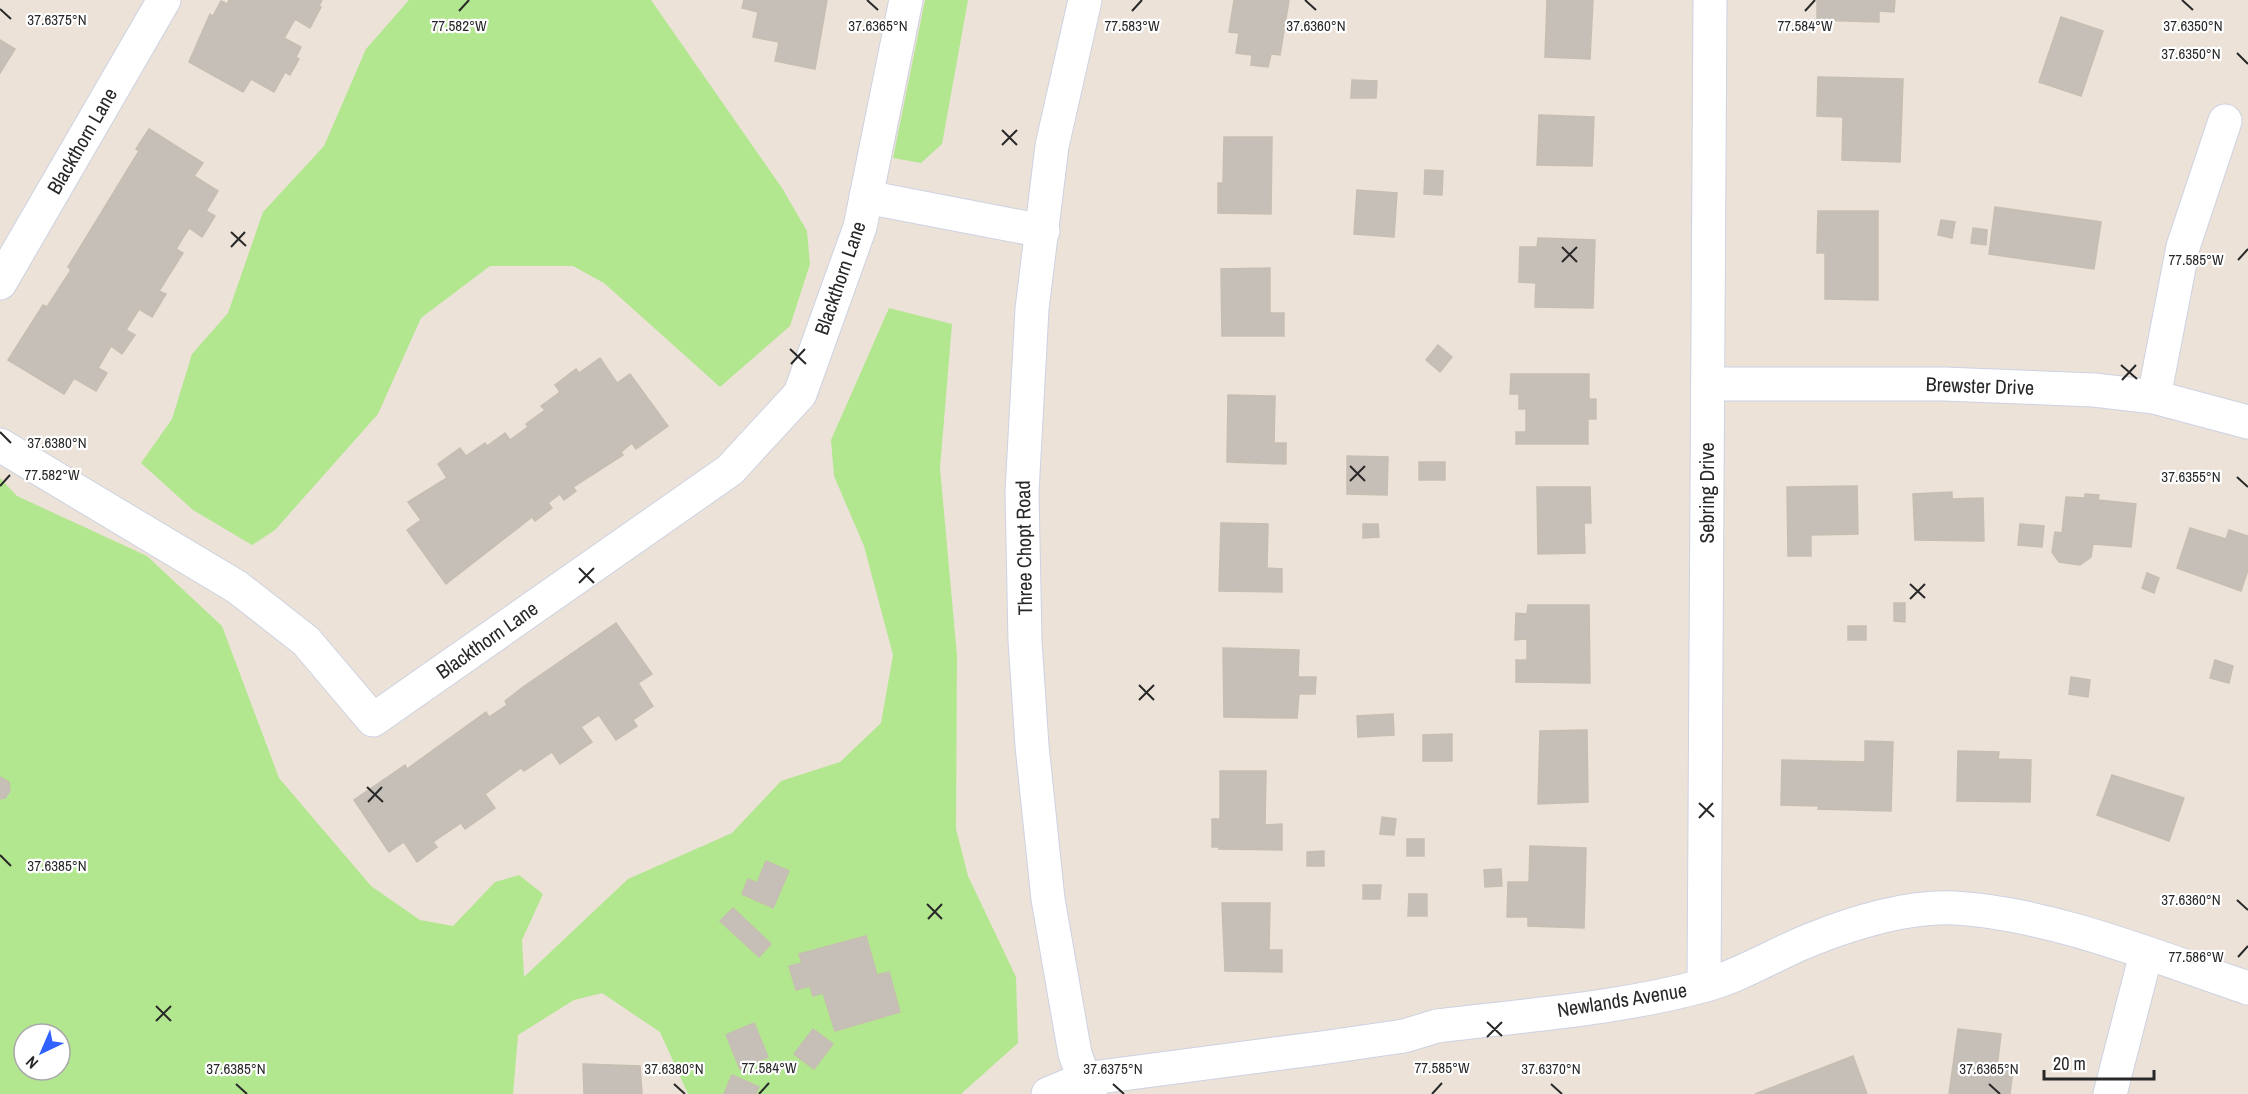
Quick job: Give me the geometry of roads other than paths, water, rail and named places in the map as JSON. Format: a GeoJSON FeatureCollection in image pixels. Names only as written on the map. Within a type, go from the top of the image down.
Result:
{"type":"FeatureCollection","features":[{"type":"Feature","properties":{"kind":"street","name":"Blackthorn Lane"},"geometry":{"type":"LineString","coordinates":[[0,283],[164,0]]}},
{"type":"Feature","properties":{"kind":"street","name":"Blackthorn Lane"},"geometry":{"type":"LineString","coordinates":[[0,445],[237,587],[306,641],[373,720],[730,470],[800,394],[860,227],[906,0]]}},
{"type":"Feature","properties":{"kind":"street","name":"Three Chopt Road"},"geometry":{"type":"LineString","coordinates":[[1085,0],[1052,146],[1032,309],[1022,492],[1025,641],[1032,746],[1048,900],[1075,1054],[1087,1086]]}},
{"type":"Feature","properties":{"kind":"street","name":"Sebring Drive"},"geometry":{"type":"LineString","coordinates":[[1704,986],[1710,0]]}},
{"type":"Feature","properties":{"kind":"street"},"geometry":{"type":"LineString","coordinates":[[2154,398],[2183,247],[2225,121]]}},
{"type":"Feature","properties":{"kind":"street","name":"Blackthorn Lane"},"geometry":{"type":"LineString","coordinates":[[866,197],[1043,231]]}},
{"type":"Feature","properties":{"kind":"street","name":"Brewster Drive"},"geometry":{"type":"LineString","coordinates":[[1708,384],[1944,384],[2094,390],[2154,398],[2248,422]]}},
{"type":"Feature","properties":{"kind":"street","name":"Newlands Avenue"},"geometry":{"type":"LineString","coordinates":[[1048,1094],[1392,1038],[1437,1026],[1654,998],[1704,986],[1810,940],[1887,914],[1954,908],[2010,915],[2108,941],[2248,988]]}},
{"type":"Feature","properties":{"kind":"street"},"geometry":{"type":"LineString","coordinates":[[2110,1094],[2146,954]]}}]}
